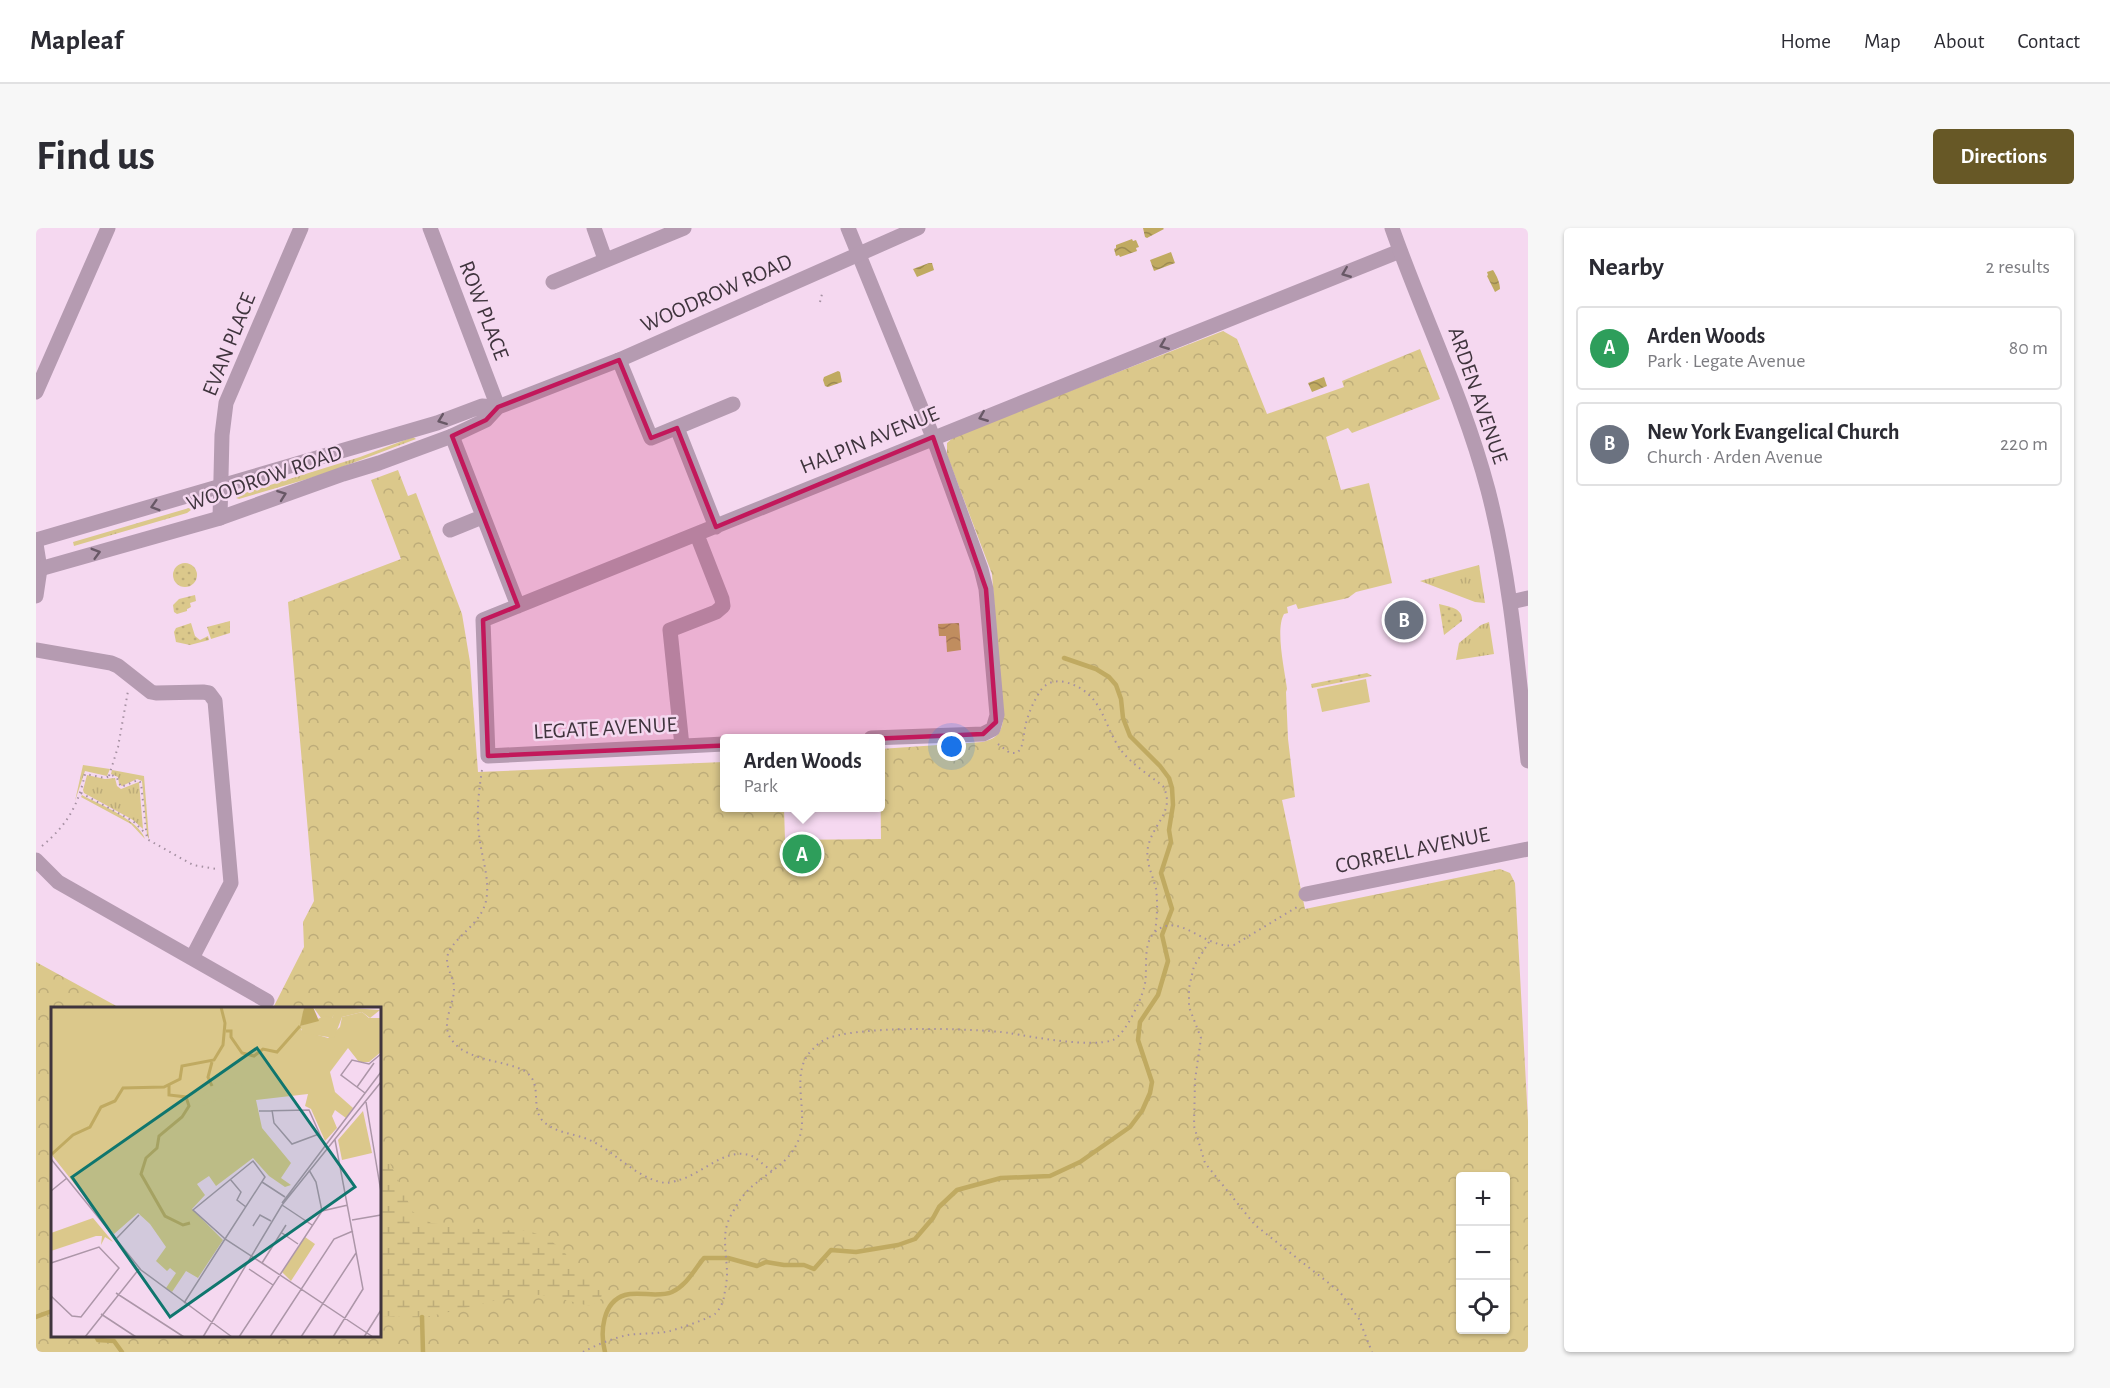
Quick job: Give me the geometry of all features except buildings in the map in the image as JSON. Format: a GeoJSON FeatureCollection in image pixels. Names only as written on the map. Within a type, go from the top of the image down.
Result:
{"type":"FeatureCollection","features":[{"type":"Feature","properties":{"kind":"street"},"geometry":{"type":"LineString","coordinates":[[36,392],[108,228]]}},
{"type":"Feature","properties":{"kind":"street","name":"EVAN PLACE"},"geometry":{"type":"LineString","coordinates":[[220,518],[222,435],[226,403],[301,228]]}},
{"type":"Feature","properties":{"kind":"street","name":"ROW PLACE"},"geometry":{"type":"LineString","coordinates":[[430,228],[498,407]]}},
{"type":"Feature","properties":{"kind":"street"},"geometry":{"type":"LineString","coordinates":[[594,228],[605,259]]}},
{"type":"Feature","properties":{"kind":"street"},"geometry":{"type":"LineString","coordinates":[[553,282],[684,228]]}},
{"type":"Feature","properties":{"kind":"street"},"geometry":{"type":"LineString","coordinates":[[848,228],[933,437],[981,569],[986,589],[997,715],[991,730],[983,734],[885,738]]}},
{"type":"Feature","properties":{"kind":"street","name":"WOODROW ROAD"},"geometry":{"type":"LineString","coordinates":[[36,542],[437,423],[482,406],[498,407],[619,360],[918,228]]}},
{"type":"Feature","properties":{"kind":"street","name":"ARDEN AVENUE"},"geometry":{"type":"LineString","coordinates":[[1392,228],[1443,356],[1478,458],[1500,540],[1511,602],[1528,761]]}},
{"type":"Feature","properties":{"kind":"street","name":"HALPIN AVENUE"},"geometry":{"type":"LineString","coordinates":[[485,762],[483,620],[1400,251]]}},
{"type":"Feature","properties":{"kind":"street"},"geometry":{"type":"LineString","coordinates":[[619,360],[651,438],[733,405]]}},
{"type":"Feature","properties":{"kind":"street","name":"WOODROW ROAD"},"geometry":{"type":"LineString","coordinates":[[38,569],[220,518],[452,436],[486,420],[498,407]]}},
{"type":"Feature","properties":{"kind":"street"},"geometry":{"type":"LineString","coordinates":[[676,428],[716,527]]}},
{"type":"Feature","properties":{"kind":"street"},"geometry":{"type":"LineString","coordinates":[[452,436],[518,606]]}},
{"type":"Feature","properties":{"kind":"street"},"geometry":{"type":"LineString","coordinates":[[450,530],[482,517]]}},
{"type":"Feature","properties":{"kind":"street"},"geometry":{"type":"LineString","coordinates":[[682,746],[670,630],[716,612],[723,606],[698,535]]}},
{"type":"Feature","properties":{"kind":"street"},"geometry":{"type":"LineString","coordinates":[[36,542],[38,569],[36,596]]}},
{"type":"Feature","properties":{"kind":"street"},"geometry":{"type":"LineString","coordinates":[[1511,602],[1528,598]]}},
{"type":"Feature","properties":{"kind":"street"},"geometry":{"type":"LineString","coordinates":[[36,650],[111,663],[151,692],[203,692],[209,693],[215,701],[231,883],[192,958]]}},
{"type":"Feature","properties":{"kind":"street","name":"LEGATE AVENUE"},"geometry":{"type":"LineString","coordinates":[[485,762],[720,744]]}},
{"type":"Feature","properties":{"kind":"street","name":"CORRELL AVENUE"},"geometry":{"type":"LineString","coordinates":[[1306,894],[1528,849]]}},
{"type":"Feature","properties":{"kind":"street"},"geometry":{"type":"LineString","coordinates":[[39,853],[58,882],[267,1001]]}},
{"type":"Feature","properties":{"kind":"path"},"geometry":{"type":"LineString","coordinates":[[820,302],[822,294]]}},
{"type":"Feature","properties":{"kind":"path"},"geometry":{"type":"LineString","coordinates":[[583,1352],[626,1335],[670,1331],[715,1314],[723,1302],[727,1276],[725,1246],[727,1223],[739,1201],[755,1183],[786,1161],[800,1134],[801,1072],[810,1051],[824,1039],[877,1030],[975,1030],[1009,1033],[1036,1039],[1094,1042],[1114,1039],[1125,1028],[1144,988],[1148,947],[1155,932],[1157,897],[1147,852],[1150,836],[1167,808],[1168,800],[1163,786],[1125,756],[1114,741],[1105,715],[1097,703],[1073,684],[1059,681],[1049,682],[1042,688],[1025,726],[1022,748],[1017,753],[1005,751],[991,730]]}},
{"type":"Feature","properties":{"kind":"path"},"geometry":{"type":"LineString","coordinates":[[109,777],[118,747],[128,692]]}},
{"type":"Feature","properties":{"kind":"path"},"geometry":{"type":"LineString","coordinates":[[485,762],[476,807],[486,872],[486,901],[479,917],[450,949],[447,960],[449,974],[454,985],[446,1021],[450,1039],[467,1053],[490,1062],[510,1065],[530,1074],[535,1083],[541,1118],[556,1130],[602,1146],[640,1174],[667,1183],[689,1178],[708,1166],[739,1153],[753,1157],[772,1171]]}},
{"type":"Feature","properties":{"kind":"path"},"geometry":{"type":"LineString","coordinates":[[39,853],[62,829],[81,793],[86,774],[116,777],[118,785],[122,788],[138,780],[141,783],[147,839],[191,864],[216,869]]}},
{"type":"Feature","properties":{"kind":"path"},"geometry":{"type":"LineString","coordinates":[[81,793],[132,821],[146,834]]}},
{"type":"Feature","properties":{"kind":"path"},"geometry":{"type":"LineString","coordinates":[[1155,932],[1166,926],[1177,926],[1194,932],[1209,942],[1224,947],[1234,945],[1300,905],[1306,894]]}},
{"type":"Feature","properties":{"kind":"path"},"geometry":{"type":"LineString","coordinates":[[1209,942],[1194,966],[1189,988],[1189,1007],[1201,1038],[1195,1080],[1194,1126],[1205,1163],[1255,1225],[1340,1292],[1359,1319],[1371,1352]]}},
{"type":"Feature","properties":{"kind":"highlighted area"},"geometry":{"type":"Polygon","coordinates":[[[619,360],[651,438],[677,428],[716,527],[933,437],[986,589],[996,722],[983,734],[488,756],[483,620],[518,606],[452,436],[486,420],[498,407],[619,360]]]}},
{"type":"Feature","properties":{"kind":"green space"},"geometry":{"type":"Polygon","coordinates":[[[1223,331],[1237,339],[1267,414],[1344,387],[1342,381],[1420,349],[1440,399],[1352,433],[1348,428],[1326,437],[1341,490],[1369,483],[1392,583],[1356,592],[1348,598],[1298,609],[1296,604],[1287,607],[1288,613],[1284,614],[1281,621],[1280,640],[1287,689],[1288,739],[1295,797],[1282,800],[1305,909],[1500,869],[1510,873],[1515,883],[1528,1121],[1528,1352],[36,1352],[36,962],[118,1007],[51,1007],[51,1337],[381,1337],[381,1007],[274,1007],[304,947],[303,922],[314,901],[288,602],[401,559],[371,480],[398,470],[408,496],[416,493],[462,614],[470,662],[478,772],[720,762],[720,812],[784,812],[785,840],[881,839],[881,812],[885,812],[885,749],[982,742],[997,735],[1003,720],[992,574],[947,455],[947,443],[955,436],[1223,331]]]}},
{"type":"Feature","properties":{"kind":"green space"},"geometry":{"type":"Polygon","coordinates":[[[413,437],[416,439],[321,475],[236,498],[238,495],[360,457],[413,437]]]}},
{"type":"Feature","properties":{"kind":"green space"},"geometry":{"type":"Polygon","coordinates":[[[189,508],[191,510],[187,513],[74,546],[73,542],[189,508]]]}},
{"type":"Feature","properties":{"kind":"green space"},"geometry":{"type":"Polygon","coordinates":[[[185,563],[194,566],[197,575],[194,584],[185,587],[176,584],[173,575],[176,566],[185,563]]]}},
{"type":"Feature","properties":{"kind":"green space"},"geometry":{"type":"Polygon","coordinates":[[[1479,565],[1485,603],[1475,602],[1420,581],[1479,565]]]}},
{"type":"Feature","properties":{"kind":"green space"},"geometry":{"type":"Polygon","coordinates":[[[195,595],[196,601],[190,603],[191,607],[187,611],[177,614],[174,612],[173,605],[179,599],[195,595]]]}},
{"type":"Feature","properties":{"kind":"green space"},"geometry":{"type":"Polygon","coordinates":[[[1439,604],[1455,609],[1462,617],[1462,621],[1444,635],[1439,604]]]}},
{"type":"Feature","properties":{"kind":"green space"},"geometry":{"type":"Polygon","coordinates":[[[230,621],[230,633],[211,639],[207,627],[230,621]]]}},
{"type":"Feature","properties":{"kind":"green space"},"geometry":{"type":"Polygon","coordinates":[[[1489,622],[1494,654],[1456,660],[1459,643],[1481,625],[1489,622]]]}},
{"type":"Feature","properties":{"kind":"green space"},"geometry":{"type":"Polygon","coordinates":[[[191,623],[195,636],[200,640],[208,636],[209,640],[190,645],[176,642],[174,632],[176,628],[191,623]]]}},
{"type":"Feature","properties":{"kind":"green space"},"geometry":{"type":"Polygon","coordinates":[[[1367,673],[1372,676],[1312,688],[1311,684],[1367,673]]]}},
{"type":"Feature","properties":{"kind":"green space"},"geometry":{"type":"Polygon","coordinates":[[[1366,679],[1370,702],[1322,712],[1317,689],[1366,679]]]}},
{"type":"Feature","properties":{"kind":"green space"},"geometry":{"type":"Polygon","coordinates":[[[83,765],[110,769],[107,776],[85,771],[75,801],[83,765]]]}},
{"type":"Feature","properties":{"kind":"green space"},"geometry":{"type":"Polygon","coordinates":[[[112,770],[144,776],[149,839],[142,781],[137,779],[122,786],[119,784],[118,777],[111,774],[112,770]]]}},
{"type":"Feature","properties":{"kind":"green space"},"geometry":{"type":"Polygon","coordinates":[[[87,775],[105,779],[115,778],[117,786],[121,789],[139,782],[143,829],[133,820],[84,793],[87,775]]]}},
{"type":"Feature","properties":{"kind":"green space"},"geometry":{"type":"Polygon","coordinates":[[[82,795],[127,819],[135,825],[145,839],[131,824],[81,797],[82,795]]]}},
{"type":"Feature","properties":{"kind":"green space"},"geometry":{"type":"Polygon","coordinates":[[[381,1155],[388,1159],[413,1212],[431,1223],[487,1230],[529,1231],[545,1237],[562,1249],[583,1277],[602,1292],[601,1299],[592,1306],[545,1295],[529,1295],[424,1317],[381,1316],[381,1155]]]}},
{"type":"Feature","properties":{"kind":"water"},"geometry":{"type":"Polygon","coordinates":[[[1143,228],[1163,228],[1164,229],[1147,238],[1143,228]]]}},
{"type":"Feature","properties":{"kind":"water"},"geometry":{"type":"Polygon","coordinates":[[[1132,239],[1136,240],[1139,247],[1136,248],[1137,251],[1120,257],[1116,256],[1114,249],[1116,245],[1132,239]]]}},
{"type":"Feature","properties":{"kind":"water"},"geometry":{"type":"Polygon","coordinates":[[[1171,252],[1175,263],[1154,271],[1150,260],[1171,252]]]}},
{"type":"Feature","properties":{"kind":"water"},"geometry":{"type":"Polygon","coordinates":[[[932,263],[934,270],[917,277],[913,269],[932,263]]]}},
{"type":"Feature","properties":{"kind":"water"},"geometry":{"type":"Polygon","coordinates":[[[1493,270],[1500,287],[1495,292],[1487,276],[1487,272],[1493,270]]]}},
{"type":"Feature","properties":{"kind":"water"},"geometry":{"type":"Polygon","coordinates":[[[838,371],[842,382],[825,386],[824,377],[838,371]]]}},
{"type":"Feature","properties":{"kind":"water"},"geometry":{"type":"Polygon","coordinates":[[[1324,377],[1327,386],[1312,392],[1308,383],[1324,377]]]}},
{"type":"Feature","properties":{"kind":"water"},"geometry":{"type":"Polygon","coordinates":[[[959,623],[961,650],[947,652],[946,636],[939,636],[938,624],[959,623]]]}},
{"type":"Feature","properties":{"kind":"waterway"},"geometry":{"type":"LineString","coordinates":[[605,1352],[603,1327],[611,1304],[625,1295],[672,1292],[686,1281],[704,1258],[728,1258],[757,1266],[766,1262],[804,1265],[814,1269],[831,1250],[856,1252],[898,1245],[915,1239],[939,1207],[957,1190],[1001,1178],[1050,1176],[1080,1162],[1130,1127],[1142,1111],[1152,1082],[1138,1040],[1140,1022],[1158,995],[1168,961],[1162,935],[1172,909],[1161,873],[1171,842],[1169,830],[1173,805],[1172,788],[1169,778],[1160,766],[1130,736],[1123,718],[1121,699],[1116,685],[1109,677],[1096,669],[1064,658]]}},
{"type":"Feature","properties":{"kind":"waterway"},"geometry":{"type":"LineString","coordinates":[[36,1317],[51,1311]]}},
{"type":"Feature","properties":{"kind":"waterway"},"geometry":{"type":"LineString","coordinates":[[422,1317],[423,1352]]}},
{"type":"Feature","properties":{"kind":"waterway"},"geometry":{"type":"LineString","coordinates":[[96,1337],[98,1340],[114,1341],[122,1352]]}},
{"type":"Feature","properties":{"kind":"place","name":"New York Evangelical Church"},"geometry":{"type":"Point","coordinates":[1404,620]}},
{"type":"Feature","properties":{"kind":"place","name":"Arden Woods"},"geometry":{"type":"Point","coordinates":[802,854]}}]}
